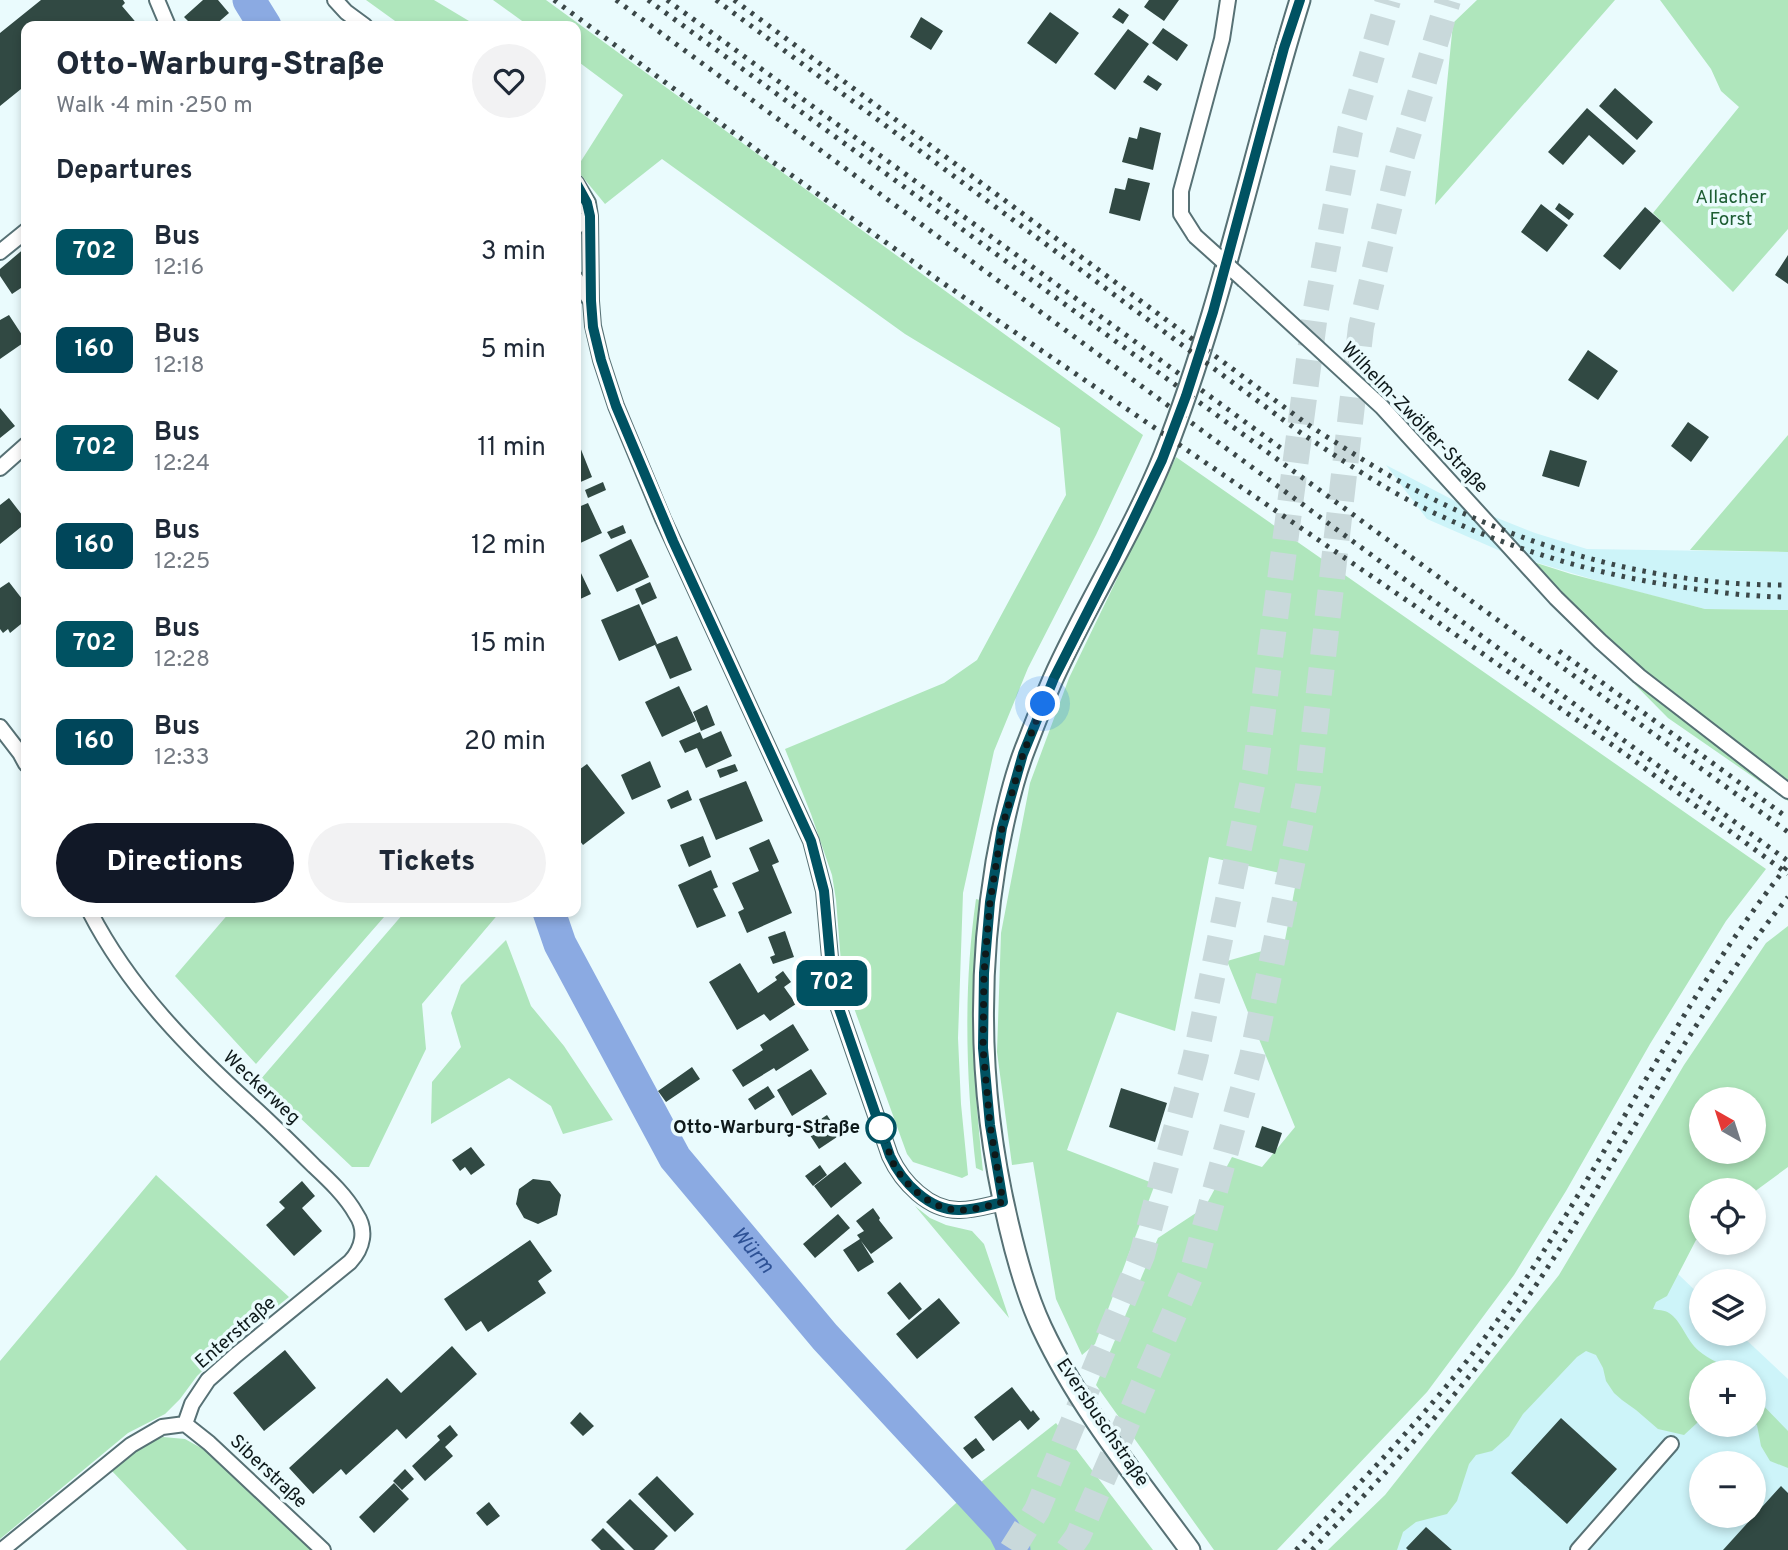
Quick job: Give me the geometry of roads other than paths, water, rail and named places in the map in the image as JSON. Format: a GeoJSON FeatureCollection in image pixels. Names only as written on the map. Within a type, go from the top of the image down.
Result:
{"type":"FeatureCollection","features":[{"type":"Feature","properties":{"kind":"main road"},"geometry":{"type":"LineString","coordinates":[[1003,1202],[990,1125],[983,1048],[984,973],[990,902],[1002,828],[1023,754],[1054,678],[1162,460],[1186,396],[1213,312],[1284,48],[1300,0]]}},
{"type":"Feature","properties":{"kind":"main road","name":"Eversbuschstraße"},"geometry":{"type":"LineString","coordinates":[[1003,1202],[1016,1256],[1032,1304],[1074,1388],[1190,1550]]}},
{"type":"Feature","properties":{"kind":"street"},"geometry":{"type":"LineString","coordinates":[[157,0],[166,21]]}},
{"type":"Feature","properties":{"kind":"street"},"geometry":{"type":"LineString","coordinates":[[335,0],[358,21]]}},
{"type":"Feature","properties":{"kind":"street","name":"Wilhelm-Zwölfer-Straße"},"geometry":{"type":"LineString","coordinates":[[1228,0],[1222,39],[1181,191],[1181,214],[1195,236],[1382,407],[1556,598],[1600,641],[1639,676],[1788,791]]}},
{"type":"Feature","properties":{"kind":"street"},"geometry":{"type":"LineString","coordinates":[[581,192],[590,216],[591,301],[593,327],[601,360],[641,468],[811,841],[824,891],[833,991],[895,1167],[910,1187],[942,1207],[964,1210],[1003,1202]]}},
{"type":"Feature","properties":{"kind":"street"},"geometry":{"type":"LineString","coordinates":[[581,222],[590,216]]}},
{"type":"Feature","properties":{"kind":"street"},"geometry":{"type":"LineString","coordinates":[[0,252],[21,234]]}},
{"type":"Feature","properties":{"kind":"street"},"geometry":{"type":"LineString","coordinates":[[581,286],[591,301]]}},
{"type":"Feature","properties":{"kind":"street"},"geometry":{"type":"LineString","coordinates":[[0,468],[21,449]]}},
{"type":"Feature","properties":{"kind":"street"},"geometry":{"type":"LineString","coordinates":[[0,727],[21,755]]}},
{"type":"Feature","properties":{"kind":"street","name":"Weckerweg"},"geometry":{"type":"LineString","coordinates":[[93,917],[106,943],[155,1008],[188,1045],[329,1180],[358,1216],[363,1241]]}},
{"type":"Feature","properties":{"kind":"street","name":"Enterstraße"},"geometry":{"type":"LineString","coordinates":[[185,1424],[192,1405],[208,1380],[350,1262],[363,1241]]}},
{"type":"Feature","properties":{"kind":"street"},"geometry":{"type":"LineString","coordinates":[[2,1550],[131,1445],[162,1427],[185,1424]]}},
{"type":"Feature","properties":{"kind":"street","name":"Siberstraße"},"geometry":{"type":"LineString","coordinates":[[185,1424],[219,1452],[323,1550]]}},
{"type":"Feature","properties":{"kind":"street"},"geometry":{"type":"LineString","coordinates":[[1578,1550],[1671,1444]]}},
{"type":"Feature","properties":{"kind":"waterway","name":"Würm"},"geometry":{"type":"LineString","coordinates":[[249,0],[262,21]]}},
{"type":"Feature","properties":{"kind":"waterway","name":"Würm"},"geometry":{"type":"LineString","coordinates":[[551,917],[560,944],[675,1158],[825,1337],[1004,1530],[1014,1550]]}},
{"type":"Feature","properties":{"kind":"tunnel"},"geometry":{"type":"LineString","coordinates":[[1012,1550],[1037,1510],[1142,1255],[1195,1059],[1255,771],[1315,314],[1350,131],[1388,0]]}},
{"type":"Feature","properties":{"kind":"tunnel"},"geometry":{"type":"LineString","coordinates":[[1068,1550],[1078,1536],[1193,1270],[1252,1057],[1308,787],[1361,327],[1400,162],[1448,0]]}},
{"type":"Feature","properties":{"kind":"railway"},"geometry":{"type":"LineString","coordinates":[[554,0],[940,281],[1415,606],[1628,756],[1788,874]]}},
{"type":"Feature","properties":{"kind":"railway"},"geometry":{"type":"LineString","coordinates":[[616,0],[1788,861]]}},
{"type":"Feature","properties":{"kind":"railway"},"geometry":{"type":"LineString","coordinates":[[648,0],[1788,832]]}},
{"type":"Feature","properties":{"kind":"railway"},"geometry":{"type":"LineString","coordinates":[[667,0],[1285,451]]}},
{"type":"Feature","properties":{"kind":"railway"},"geometry":{"type":"LineString","coordinates":[[716,0],[1301,433],[1395,493],[1494,539],[1562,561],[1667,585],[1745,595],[1788,597]]}},
{"type":"Feature","properties":{"kind":"railway"},"geometry":{"type":"LineString","coordinates":[[734,0],[1307,424],[1402,483],[1476,519],[1519,536],[1606,563],[1697,580],[1788,585]]}},
{"type":"Feature","properties":{"kind":"railway"},"geometry":{"type":"LineString","coordinates":[[1559,651],[1788,818]]}},
{"type":"Feature","properties":{"kind":"railway"},"geometry":{"type":"LineString","coordinates":[[1296,1550],[1414,1424],[1495,1324],[1586,1183],[1681,1020],[1750,915],[1788,865]]}},
{"type":"Feature","properties":{"kind":"railway"},"geometry":{"type":"LineString","coordinates":[[1312,1550],[1426,1428],[1504,1331],[1561,1247],[1717,993],[1788,897]]}},
{"type":"Feature","properties":{"kind":"place","name":"Otto-Warburg-Straße"},"geometry":{"type":"Point","coordinates":[881,1128]}},
{"type":"Feature","properties":{"kind":"park label","name":"Allacher Forst"},"geometry":{"type":"Point","coordinates":[1731,209]}}]}
